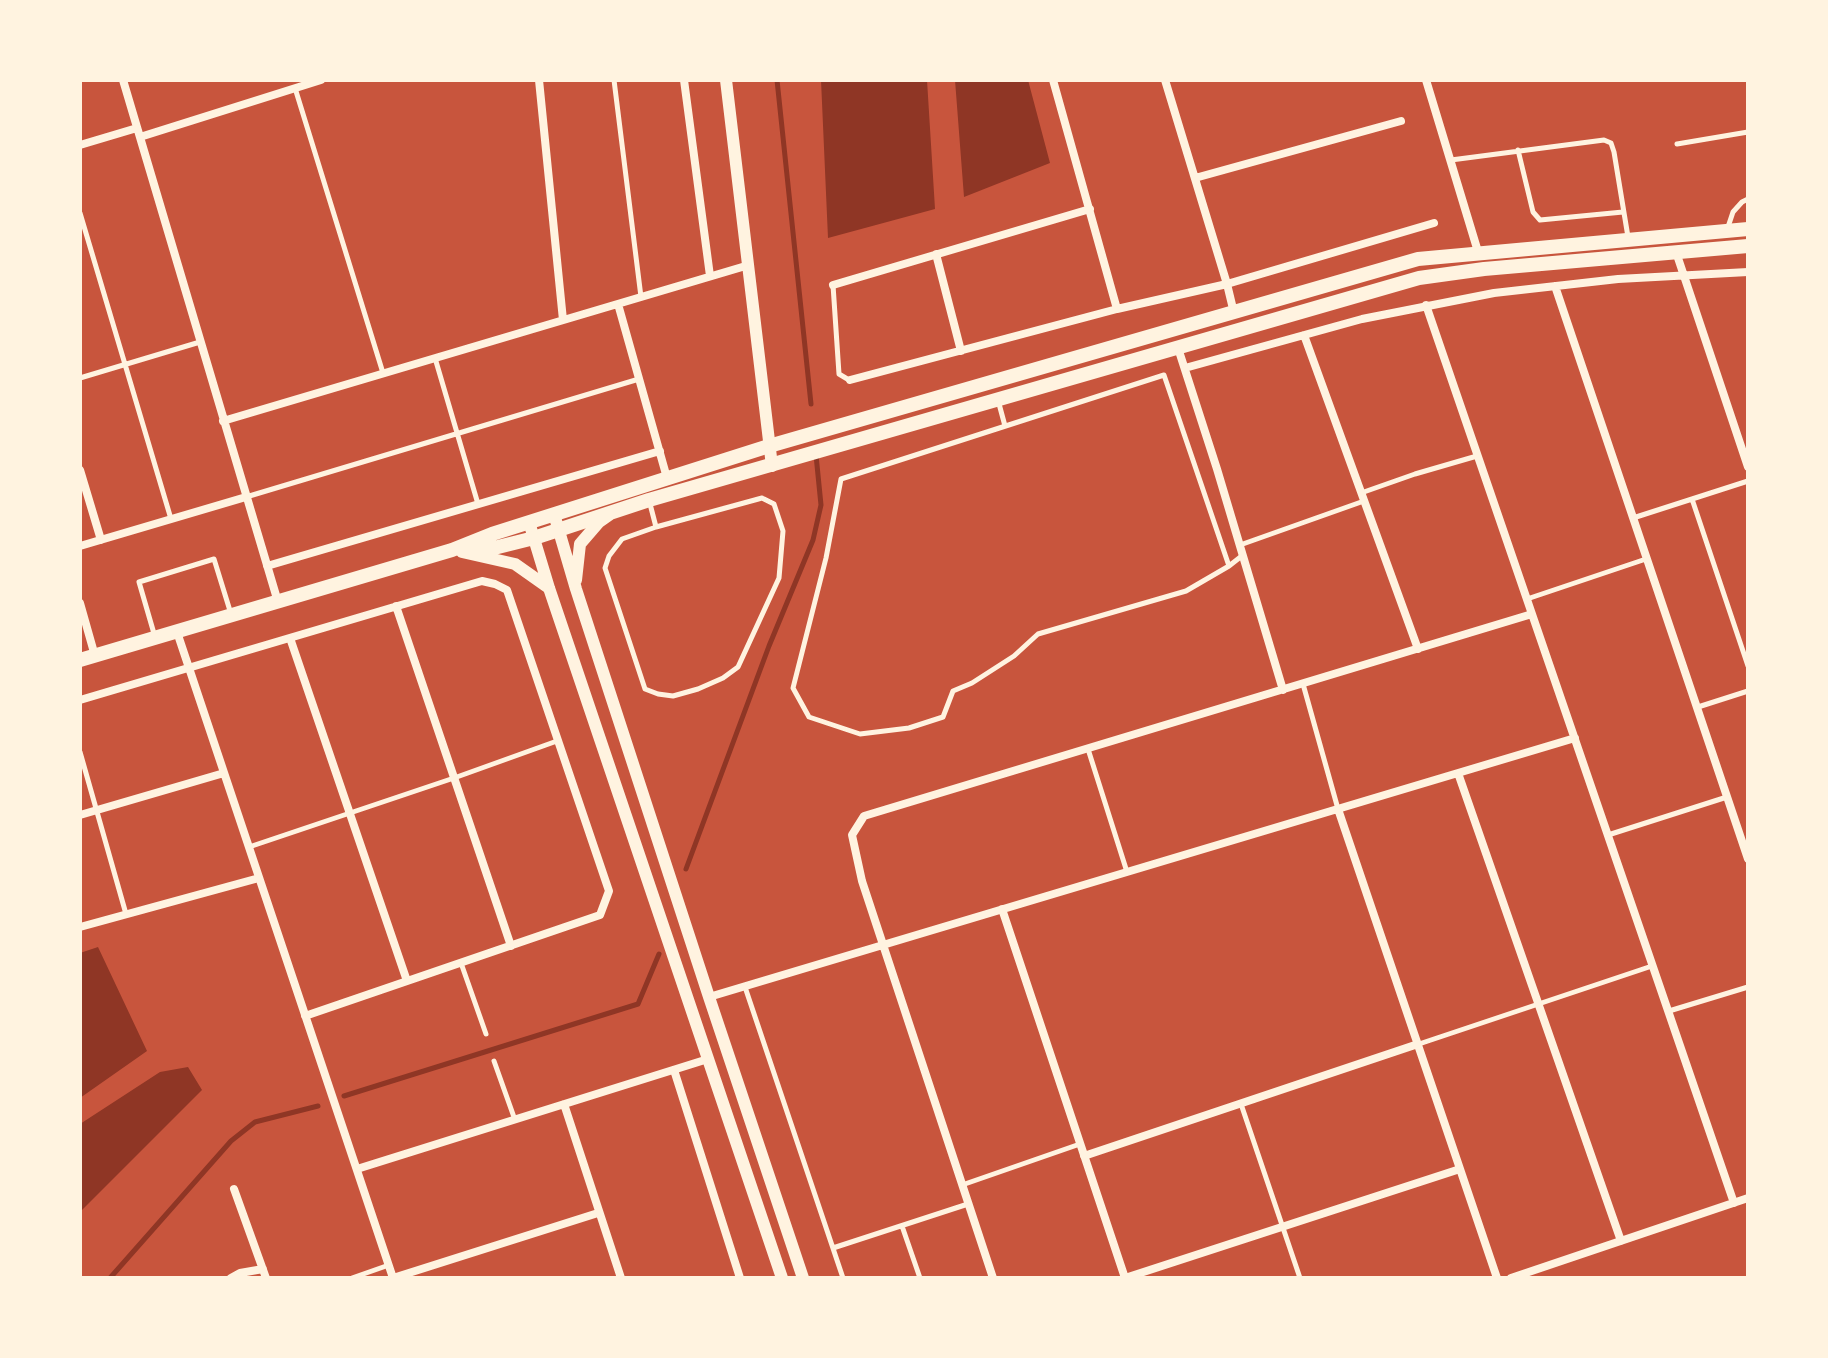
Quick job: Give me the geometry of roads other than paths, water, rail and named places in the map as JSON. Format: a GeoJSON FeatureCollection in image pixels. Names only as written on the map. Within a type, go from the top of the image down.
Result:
{"type":"FeatureCollection","features":[{"type":"Feature","properties":{"kind":"main road"},"geometry":{"type":"LineString","coordinates":[[80,660],[452,550],[492,534],[769,446],[1418,259],[1748,229]]}},
{"type":"Feature","properties":{"kind":"main road"},"geometry":{"type":"LineString","coordinates":[[452,550],[498,547],[534,538],[649,500],[1419,278],[1484,269],[1748,246]]}},
{"type":"Feature","properties":{"kind":"street"},"geometry":{"type":"LineString","coordinates":[[123,80],[278,602]]}},
{"type":"Feature","properties":{"kind":"street"},"geometry":{"type":"LineString","coordinates":[[80,145],[138,132],[321,80]]}},
{"type":"Feature","properties":{"kind":"street"},"geometry":{"type":"LineString","coordinates":[[539,80],[563,320]]}},
{"type":"Feature","properties":{"kind":"street"},"geometry":{"type":"LineString","coordinates":[[684,80],[710,276]]}},
{"type":"Feature","properties":{"kind":"street"},"geometry":{"type":"LineString","coordinates":[[726,80],[772,466]]}},
{"type":"Feature","properties":{"kind":"street"},"geometry":{"type":"LineString","coordinates":[[1053,80],[1117,309]]}},
{"type":"Feature","properties":{"kind":"street"},"geometry":{"type":"LineString","coordinates":[[1165,80],[1234,314]]}},
{"type":"Feature","properties":{"kind":"street"},"geometry":{"type":"LineString","coordinates":[[1426,80],[1484,269]]}},
{"type":"Feature","properties":{"kind":"street"},"geometry":{"type":"LineString","coordinates":[[1195,178],[1401,121]]}},
{"type":"Feature","properties":{"kind":"street"},"geometry":{"type":"LineString","coordinates":[[833,285],[1090,209]]}},
{"type":"Feature","properties":{"kind":"street"},"geometry":{"type":"LineString","coordinates":[[850,380],[1117,309],[1227,284],[1434,223]]}},
{"type":"Feature","properties":{"kind":"street"},"geometry":{"type":"LineString","coordinates":[[1676,252],[1748,467]]}},
{"type":"Feature","properties":{"kind":"street"},"geometry":{"type":"LineString","coordinates":[[936,254],[961,351]]}},
{"type":"Feature","properties":{"kind":"street"},"geometry":{"type":"LineString","coordinates":[[223,421],[749,265]]}},
{"type":"Feature","properties":{"kind":"street"},"geometry":{"type":"LineString","coordinates":[[1185,368],[1362,319],[1494,293],[1682,275],[1748,272]]}},
{"type":"Feature","properties":{"kind":"street"},"geometry":{"type":"LineString","coordinates":[[1555,286],[1748,859]]}},
{"type":"Feature","properties":{"kind":"street"},"geometry":{"type":"LineString","coordinates":[[618,304],[667,478]]}},
{"type":"Feature","properties":{"kind":"street"},"geometry":{"type":"LineString","coordinates":[[1426,305],[1734,1203]]}},
{"type":"Feature","properties":{"kind":"street"},"geometry":{"type":"LineString","coordinates":[[1304,335],[1418,649]]}},
{"type":"Feature","properties":{"kind":"street"},"geometry":{"type":"LineString","coordinates":[[1178,348],[1283,690]]}},
{"type":"Feature","properties":{"kind":"street"},"geometry":{"type":"LineString","coordinates":[[267,566],[660,451]]}},
{"type":"Feature","properties":{"kind":"street"},"geometry":{"type":"LineString","coordinates":[[80,470],[101,540]]}},
{"type":"Feature","properties":{"kind":"street"},"geometry":{"type":"LineString","coordinates":[[80,546],[246,497]]}},
{"type":"Feature","properties":{"kind":"street"},"geometry":{"type":"LineString","coordinates":[[576,589],[580,544],[599,522],[614,511]]}},
{"type":"Feature","properties":{"kind":"street"},"geometry":{"type":"LineString","coordinates":[[554,514],[803,1278]]}},
{"type":"Feature","properties":{"kind":"street"},"geometry":{"type":"LineString","coordinates":[[529,522],[782,1278]]}},
{"type":"Feature","properties":{"kind":"street"},"geometry":{"type":"LineString","coordinates":[[452,550],[515,564],[549,588]]}},
{"type":"Feature","properties":{"kind":"street"},"geometry":{"type":"LineString","coordinates":[[80,700],[482,581],[507,590],[609,891],[600,915],[305,1016]]}},
{"type":"Feature","properties":{"kind":"street"},"geometry":{"type":"LineString","coordinates":[[80,603],[95,656]]}},
{"type":"Feature","properties":{"kind":"street"},"geometry":{"type":"LineString","coordinates":[[396,606],[511,946]]}},
{"type":"Feature","properties":{"kind":"street"},"geometry":{"type":"LineString","coordinates":[[993,1278],[862,881],[852,835],[864,816],[1532,614]]}},
{"type":"Feature","properties":{"kind":"street"},"geometry":{"type":"LineString","coordinates":[[177,632],[393,1278],[598,1213]]}},
{"type":"Feature","properties":{"kind":"street"},"geometry":{"type":"LineString","coordinates":[[290,638],[407,981]]}},
{"type":"Feature","properties":{"kind":"street"},"geometry":{"type":"LineString","coordinates":[[709,997],[1575,738]]}},
{"type":"Feature","properties":{"kind":"street"},"geometry":{"type":"LineString","coordinates":[[80,815],[224,773]]}},
{"type":"Feature","properties":{"kind":"street"},"geometry":{"type":"LineString","coordinates":[[1458,773],[1621,1241]]}},
{"type":"Feature","properties":{"kind":"street"},"geometry":{"type":"LineString","coordinates":[[1338,809],[1497,1278]]}},
{"type":"Feature","properties":{"kind":"street"},"geometry":{"type":"LineString","coordinates":[[80,927],[259,878]]}},
{"type":"Feature","properties":{"kind":"street"},"geometry":{"type":"LineString","coordinates":[[1002,909],[1125,1278],[1460,1169]]}},
{"type":"Feature","properties":{"kind":"street"},"geometry":{"type":"LineString","coordinates":[[1084,1156],[1418,1044]]}},
{"type":"Feature","properties":{"kind":"street"},"geometry":{"type":"LineString","coordinates":[[357,1169],[708,1059]]}},
{"type":"Feature","properties":{"kind":"street"},"geometry":{"type":"LineString","coordinates":[[674,1070],[740,1278]]}},
{"type":"Feature","properties":{"kind":"street"},"geometry":{"type":"LineString","coordinates":[[564,1104],[621,1278]]}},
{"type":"Feature","properties":{"kind":"street"},"geometry":{"type":"LineString","coordinates":[[231,1278],[240,1273],[264,1274],[234,1189]]}},
{"type":"Feature","properties":{"kind":"street"},"geometry":{"type":"LineString","coordinates":[[1511,1278],[1748,1198]]}},
{"type":"Feature","properties":{"kind":"lane"},"geometry":{"type":"LineString","coordinates":[[614,80],[641,297]]}},
{"type":"Feature","properties":{"kind":"lane"},"geometry":{"type":"LineString","coordinates":[[295,88],[384,374]]}},
{"type":"Feature","properties":{"kind":"lane"},"geometry":{"type":"LineString","coordinates":[[1677,144],[1748,132]]}},
{"type":"Feature","properties":{"kind":"lane"},"geometry":{"type":"LineString","coordinates":[[1450,160],[1604,140],[1611,143],[1628,240]]}},
{"type":"Feature","properties":{"kind":"lane"},"geometry":{"type":"LineString","coordinates":[[1518,150],[1533,212],[1540,220],[1623,212]]}},
{"type":"Feature","properties":{"kind":"lane"},"geometry":{"type":"LineString","coordinates":[[1726,231],[1733,212],[1748,199]]}},
{"type":"Feature","properties":{"kind":"lane"},"geometry":{"type":"LineString","coordinates":[[80,213],[171,520]]}},
{"type":"Feature","properties":{"kind":"lane"},"geometry":{"type":"LineString","coordinates":[[833,285],[839,374],[850,380]]}},
{"type":"Feature","properties":{"kind":"lane"},"geometry":{"type":"LineString","coordinates":[[80,378],[200,342]]}},
{"type":"Feature","properties":{"kind":"lane"},"geometry":{"type":"LineString","coordinates":[[435,358],[478,504]]}},
{"type":"Feature","properties":{"kind":"lane"},"geometry":{"type":"LineString","coordinates":[[1229,566],[1164,375],[841,479],[826,558],[793,688],[809,717],[860,734],[909,728],[943,717],[953,691],[972,683],[1014,656],[1038,634],[1186,591],[1229,566],[1243,555]]}},
{"type":"Feature","properties":{"kind":"lane"},"geometry":{"type":"LineString","coordinates":[[246,497],[639,379]]}},
{"type":"Feature","properties":{"kind":"lane"},"geometry":{"type":"LineString","coordinates":[[998,400],[1005,426]]}},
{"type":"Feature","properties":{"kind":"lane"},"geometry":{"type":"LineString","coordinates":[[1240,545],[1415,474],[1478,456]]}},
{"type":"Feature","properties":{"kind":"lane"},"geometry":{"type":"LineString","coordinates":[[1633,518],[1748,481]]}},
{"type":"Feature","properties":{"kind":"lane"},"geometry":{"type":"LineString","coordinates":[[762,498],[774,504],[783,531],[779,578],[738,667],[723,678],[673,696],[645,689],[605,568],[609,556],[622,539],[656,527],[762,498]]}},
{"type":"Feature","properties":{"kind":"lane"},"geometry":{"type":"LineString","coordinates":[[1692,499],[1748,666]]}},
{"type":"Feature","properties":{"kind":"lane"},"geometry":{"type":"LineString","coordinates":[[649,500],[656,527]]}},
{"type":"Feature","properties":{"kind":"lane"},"geometry":{"type":"LineString","coordinates":[[1527,599],[1647,558]]}},
{"type":"Feature","properties":{"kind":"lane"},"geometry":{"type":"LineString","coordinates":[[156,638],[139,582],[214,559],[231,615]]}},
{"type":"Feature","properties":{"kind":"lane"},"geometry":{"type":"LineString","coordinates":[[1303,684],[1338,809]]}},
{"type":"Feature","properties":{"kind":"lane"},"geometry":{"type":"LineString","coordinates":[[1697,708],[1748,691]]}},
{"type":"Feature","properties":{"kind":"lane"},"geometry":{"type":"LineString","coordinates":[[249,847],[558,741]]}},
{"type":"Feature","properties":{"kind":"lane"},"geometry":{"type":"LineString","coordinates":[[1088,749],[1127,872]]}},
{"type":"Feature","properties":{"kind":"lane"},"geometry":{"type":"LineString","coordinates":[[80,752],[126,914]]}},
{"type":"Feature","properties":{"kind":"lane"},"geometry":{"type":"LineString","coordinates":[[1608,835],[1727,797]]}},
{"type":"Feature","properties":{"kind":"lane"},"geometry":{"type":"LineString","coordinates":[[461,963],[486,1034]]}},
{"type":"Feature","properties":{"kind":"lane"},"geometry":{"type":"LineString","coordinates":[[1418,1044],[1653,966]]}},
{"type":"Feature","properties":{"kind":"lane"},"geometry":{"type":"LineString","coordinates":[[745,986],[843,1278]]}},
{"type":"Feature","properties":{"kind":"lane"},"geometry":{"type":"LineString","coordinates":[[1668,1012],[1748,987]]}},
{"type":"Feature","properties":{"kind":"lane"},"geometry":{"type":"LineString","coordinates":[[494,1061],[515,1120]]}},
{"type":"Feature","properties":{"kind":"lane"},"geometry":{"type":"LineString","coordinates":[[1241,1103],[1300,1278]]}},
{"type":"Feature","properties":{"kind":"lane"},"geometry":{"type":"LineString","coordinates":[[962,1185],[1080,1144]]}},
{"type":"Feature","properties":{"kind":"lane"},"geometry":{"type":"LineString","coordinates":[[833,1248],[969,1204]]}},
{"type":"Feature","properties":{"kind":"lane"},"geometry":{"type":"LineString","coordinates":[[902,1226],[920,1278]]}},
{"type":"Feature","properties":{"kind":"lane"},"geometry":{"type":"LineString","coordinates":[[352,1278],[389,1265]]}},
{"type":"Feature","properties":{"kind":"waterway"},"geometry":{"type":"LineString","coordinates":[[777,80],[811,404]]}},
{"type":"Feature","properties":{"kind":"waterway"},"geometry":{"type":"LineString","coordinates":[[686,869],[769,646],[813,540],[821,505],[816,455]]}},
{"type":"Feature","properties":{"kind":"waterway"},"geometry":{"type":"LineString","coordinates":[[344,1096],[638,1004],[659,954]]}},
{"type":"Feature","properties":{"kind":"waterway"},"geometry":{"type":"LineString","coordinates":[[110,1278],[231,1141],[255,1122],[318,1106]]}}]}
